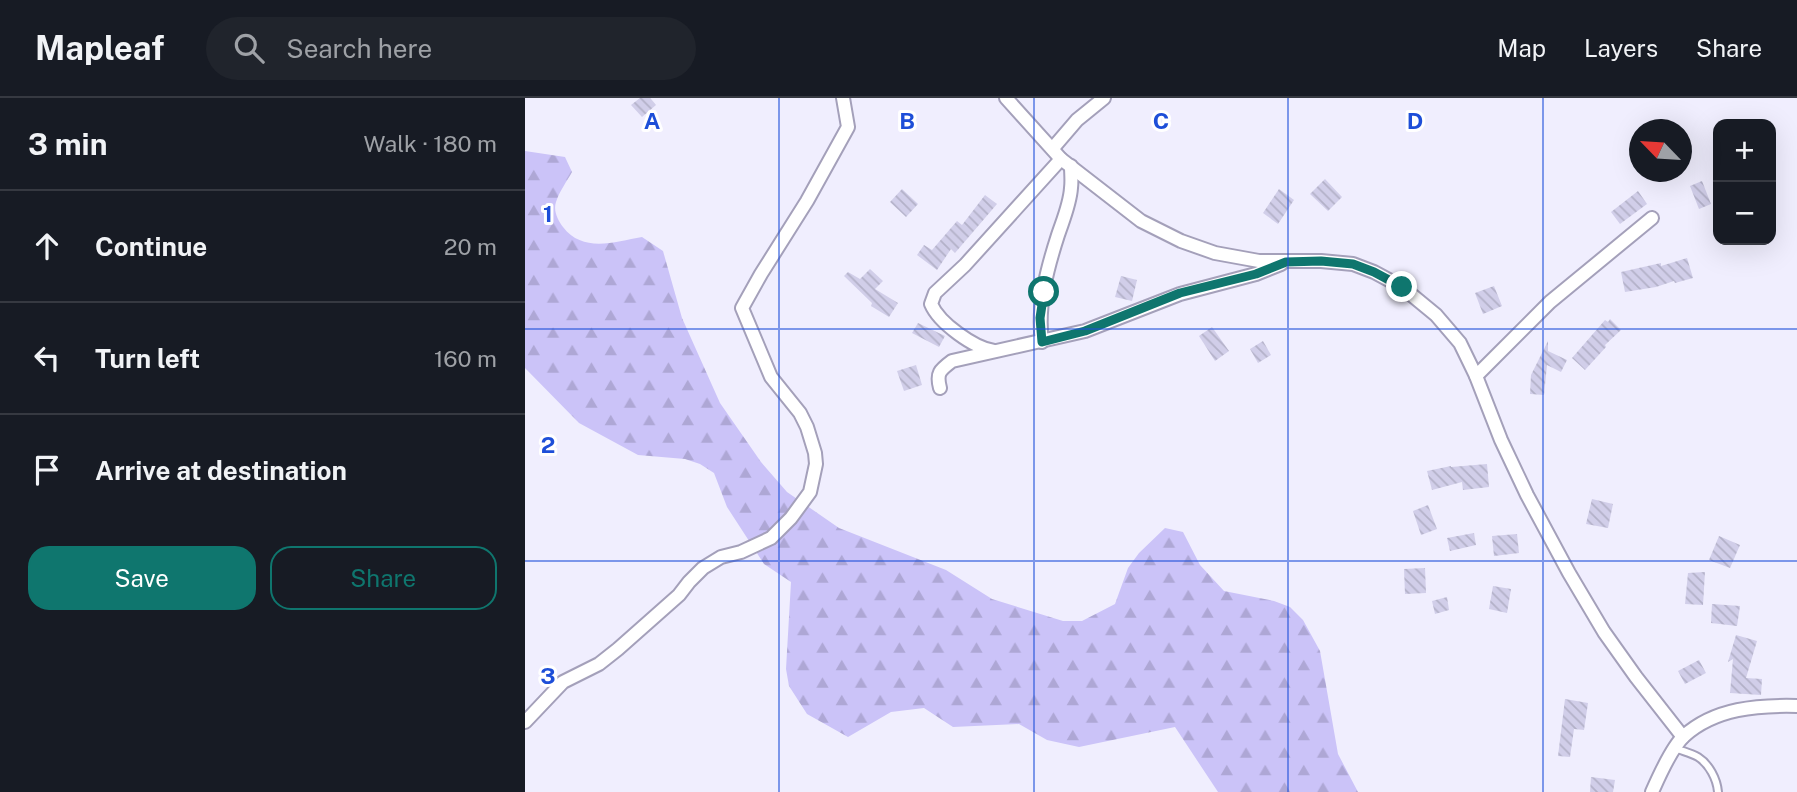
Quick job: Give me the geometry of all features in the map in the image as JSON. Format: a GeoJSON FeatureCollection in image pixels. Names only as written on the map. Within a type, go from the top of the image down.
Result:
{"type":"FeatureCollection","features":[{"type":"Feature","properties":{"kind":"street"},"geometry":{"type":"LineString","coordinates":[[525,722],[563,682],[599,664],[618,649],[673,600],[703,568],[721,556],[741,552],[771,538],[791,518],[810,492],[816,464],[807,427],[800,413],[771,377],[742,308],[848,127],[843,98]]}},
{"type":"Feature","properties":{"kind":"street"},"geometry":{"type":"LineString","coordinates":[[1006,98],[1061,158],[1141,221],[1181,241],[1215,253],[1259,261],[1353,264],[1402,287],[1436,315],[1460,343],[1517,473],[1569,573],[1604,632],[1683,737]]}},
{"type":"Feature","properties":{"kind":"street"},"geometry":{"type":"LineString","coordinates":[[998,351],[985,349],[956,332],[935,313],[931,304],[935,293],[965,265],[1061,158],[1077,120],[1104,98]]}},
{"type":"Feature","properties":{"kind":"street"},"geometry":{"type":"LineString","coordinates":[[1042,342],[1040,318],[1044,292],[1071,188],[1061,158]]}},
{"type":"Feature","properties":{"kind":"street"},"geometry":{"type":"LineString","coordinates":[[1476,376],[1550,302],[1652,218]]}},
{"type":"Feature","properties":{"kind":"street"},"geometry":{"type":"LineString","coordinates":[[940,388],[937,379],[941,370],[952,361],[1085,331],[1180,293],[1256,274],[1286,262]]}},
{"type":"Feature","properties":{"kind":"street"},"geometry":{"type":"LineString","coordinates":[[1652,792],[1683,737],[1703,723],[1725,713],[1765,705],[1797,706]]}},
{"type":"Feature","properties":{"kind":"lane"},"geometry":{"type":"LineString","coordinates":[[1675,748],[1698,757],[1709,769],[1718,792]]}},
{"type":"Feature","properties":{"kind":"green space"},"geometry":{"type":"Polygon","coordinates":[[[525,151],[565,157],[572,172],[559,194],[555,209],[559,221],[571,235],[589,243],[599,244],[642,237],[663,251],[682,318],[720,403],[761,462],[787,492],[839,528],[946,570],[992,599],[1063,621],[1082,621],[1115,604],[1128,568],[1139,553],[1165,528],[1183,532],[1200,565],[1224,591],[1274,601],[1290,607],[1303,620],[1320,651],[1338,754],[1358,792],[1218,792],[1175,727],[1079,747],[1047,740],[1019,724],[953,727],[924,708],[891,712],[848,737],[807,714],[789,686],[786,669],[791,582],[764,564],[727,507],[714,473],[685,459],[638,455],[579,423],[525,368],[525,151]]]}},
{"type":"Feature","properties":{"kind":"building"},"geometry":{"type":"Polygon","coordinates":[[[640,98],[650,98],[656,105],[642,117],[631,105],[640,98]]]}},
{"type":"Feature","properties":{"kind":"building"},"geometry":{"type":"Polygon","coordinates":[[[1325,179],[1342,197],[1328,211],[1310,194],[1325,179]]]}},
{"type":"Feature","properties":{"kind":"building"},"geometry":{"type":"Polygon","coordinates":[[[1702,181],[1711,204],[1699,209],[1690,186],[1702,181]]]}},
{"type":"Feature","properties":{"kind":"building"},"geometry":{"type":"Polygon","coordinates":[[[902,189],[918,204],[906,217],[890,202],[902,189]]]}},
{"type":"Feature","properties":{"kind":"building"},"geometry":{"type":"Polygon","coordinates":[[[1279,189],[1294,200],[1278,224],[1263,213],[1279,189]]]}},
{"type":"Feature","properties":{"kind":"building"},"geometry":{"type":"Polygon","coordinates":[[[1638,191],[1647,204],[1620,224],[1611,212],[1638,191]]]}},
{"type":"Feature","properties":{"kind":"building"},"geometry":{"type":"Polygon","coordinates":[[[985,195],[997,204],[955,253],[951,249],[937,270],[917,255],[924,245],[932,250],[957,221],[962,225],[985,195]]]}},
{"type":"Feature","properties":{"kind":"building"},"geometry":{"type":"Polygon","coordinates":[[[1687,258],[1693,278],[1625,292],[1621,272],[1661,263],[1661,266],[1687,258]]]}},
{"type":"Feature","properties":{"kind":"building"},"geometry":{"type":"Polygon","coordinates":[[[870,269],[883,281],[875,289],[898,303],[889,317],[871,306],[872,303],[844,276],[848,272],[860,279],[870,269]]]}},
{"type":"Feature","properties":{"kind":"building"},"geometry":{"type":"Polygon","coordinates":[[[1121,276],[1137,280],[1132,301],[1115,297],[1121,276]]]}},
{"type":"Feature","properties":{"kind":"building"},"geometry":{"type":"Polygon","coordinates":[[[1494,286],[1502,306],[1483,314],[1475,293],[1494,286]]]}},
{"type":"Feature","properties":{"kind":"building"},"geometry":{"type":"Polygon","coordinates":[[[1610,319],[1621,330],[1585,370],[1572,358],[1605,320],[1608,322],[1610,319]]]}},
{"type":"Feature","properties":{"kind":"building"},"geometry":{"type":"Polygon","coordinates":[[[918,323],[945,336],[939,347],[912,333],[918,323]]]}},
{"type":"Feature","properties":{"kind":"building"},"geometry":{"type":"Polygon","coordinates":[[[1212,327],[1229,351],[1215,361],[1199,336],[1212,327]]]}},
{"type":"Feature","properties":{"kind":"building"},"geometry":{"type":"Polygon","coordinates":[[[1263,341],[1271,355],[1258,363],[1250,349],[1263,341]]]}},
{"type":"Feature","properties":{"kind":"building"},"geometry":{"type":"Polygon","coordinates":[[[1548,341],[1548,351],[1567,360],[1561,372],[1547,365],[1544,395],[1530,394],[1531,375],[1548,341]]]}},
{"type":"Feature","properties":{"kind":"building"},"geometry":{"type":"Polygon","coordinates":[[[916,365],[922,385],[904,391],[897,371],[916,365]]]}},
{"type":"Feature","properties":{"kind":"building"},"geometry":{"type":"Polygon","coordinates":[[[1487,464],[1489,487],[1463,490],[1462,482],[1432,490],[1427,471],[1451,466],[1487,464]]]}},
{"type":"Feature","properties":{"kind":"building"},"geometry":{"type":"Polygon","coordinates":[[[1592,499],[1613,504],[1608,528],[1586,524],[1592,499]]]}},
{"type":"Feature","properties":{"kind":"building"},"geometry":{"type":"Polygon","coordinates":[[[1428,505],[1437,529],[1421,535],[1413,511],[1428,505]]]}},
{"type":"Feature","properties":{"kind":"building"},"geometry":{"type":"Polygon","coordinates":[[[1474,533],[1476,545],[1450,551],[1447,538],[1474,533]]]}},
{"type":"Feature","properties":{"kind":"building"},"geometry":{"type":"Polygon","coordinates":[[[1517,534],[1519,553],[1494,556],[1492,536],[1517,534]]]}},
{"type":"Feature","properties":{"kind":"building"},"geometry":{"type":"Polygon","coordinates":[[[1719,536],[1740,545],[1730,568],[1709,560],[1719,536]]]}},
{"type":"Feature","properties":{"kind":"building"},"geometry":{"type":"Polygon","coordinates":[[[1425,568],[1426,593],[1405,594],[1404,569],[1425,568]]]}},
{"type":"Feature","properties":{"kind":"building"},"geometry":{"type":"Polygon","coordinates":[[[1705,572],[1703,605],[1685,604],[1688,573],[1705,572]]]}},
{"type":"Feature","properties":{"kind":"building"},"geometry":{"type":"Polygon","coordinates":[[[1493,586],[1511,589],[1507,613],[1489,609],[1493,586]]]}},
{"type":"Feature","properties":{"kind":"building"},"geometry":{"type":"Polygon","coordinates":[[[1447,597],[1449,610],[1435,614],[1432,601],[1447,597]]]}},
{"type":"Feature","properties":{"kind":"building"},"geometry":{"type":"Polygon","coordinates":[[[1712,604],[1740,606],[1737,626],[1711,623],[1712,604]]]}},
{"type":"Feature","properties":{"kind":"building"},"geometry":{"type":"Polygon","coordinates":[[[1736,635],[1757,641],[1746,678],[1762,679],[1761,695],[1730,693],[1733,659],[1728,662],[1736,635]]]}},
{"type":"Feature","properties":{"kind":"building"},"geometry":{"type":"Polygon","coordinates":[[[1699,660],[1706,673],[1685,684],[1678,671],[1699,660]]]}},
{"type":"Feature","properties":{"kind":"building"},"geometry":{"type":"Polygon","coordinates":[[[1565,699],[1588,703],[1584,730],[1574,729],[1570,757],[1558,756],[1565,699]]]}},
{"type":"Feature","properties":{"kind":"building"},"geometry":{"type":"Polygon","coordinates":[[[1591,777],[1615,780],[1613,792],[1590,792],[1591,777]]]}},
{"type":"Feature","properties":{"kind":"route"},"geometry":{"type":"LineString","coordinates":[[1044,292],[1040,318],[1042,342],[1085,331],[1180,293],[1256,274],[1286,262],[1353,264],[1402,287]]}}]}
